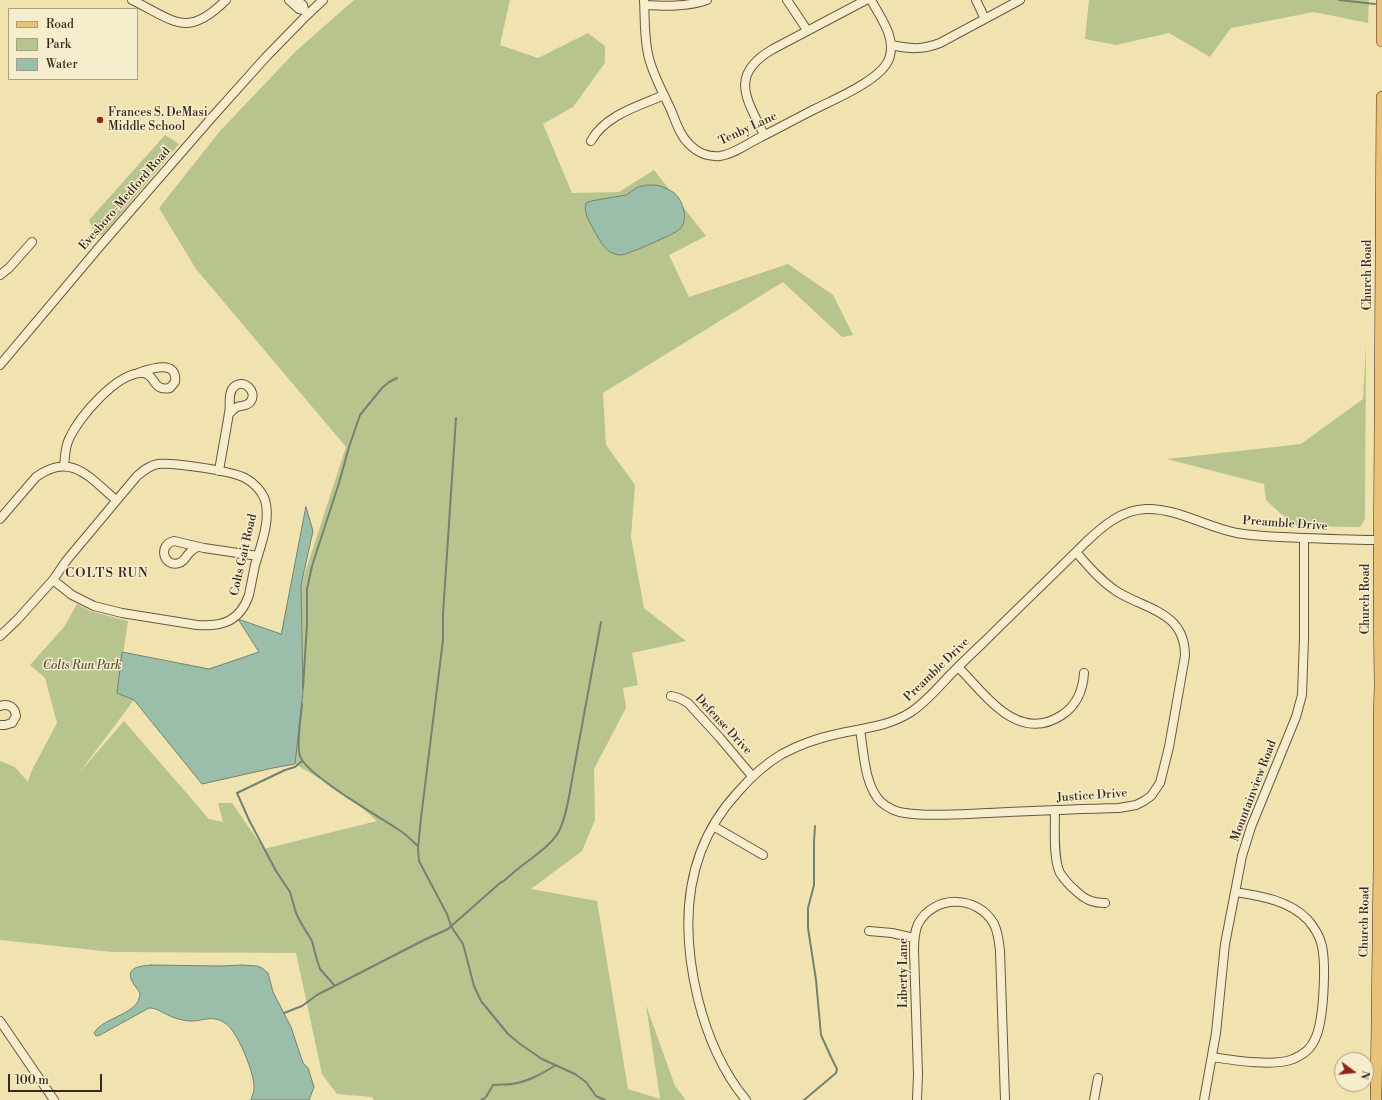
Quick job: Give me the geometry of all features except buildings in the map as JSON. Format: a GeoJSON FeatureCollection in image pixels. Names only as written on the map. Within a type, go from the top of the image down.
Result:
{"type":"FeatureCollection","features":[{"type":"Feature","properties":{"kind":"main road"},"geometry":{"type":"LineString","coordinates":[[1382,0],[1382,41]]}},
{"type":"Feature","properties":{"kind":"main road","name":"Church Road"},"geometry":{"type":"LineString","coordinates":[[1376,1100],[1380,891],[1380,687],[1378,588],[1380,540],[1382,97]]}},
{"type":"Feature","properties":{"kind":"street"},"geometry":{"type":"LineString","coordinates":[[132,0],[172,20],[188,23],[204,19],[217,10],[226,0]]}},
{"type":"Feature","properties":{"kind":"street"},"geometry":{"type":"LineString","coordinates":[[289,0],[299,9],[306,12]]}},
{"type":"Feature","properties":{"kind":"street"},"geometry":{"type":"LineString","coordinates":[[298,0],[303,5],[306,12]]}},
{"type":"Feature","properties":{"kind":"street","name":"Evesboro-Medford Road"},"geometry":{"type":"LineString","coordinates":[[0,365],[101,245],[253,71],[306,12],[324,0]]}},
{"type":"Feature","properties":{"kind":"street"},"geometry":{"type":"LineString","coordinates":[[644,3],[683,5],[698,3],[706,0]]}},
{"type":"Feature","properties":{"kind":"street"},"geometry":{"type":"LineString","coordinates":[[787,0],[807,30]]}},
{"type":"Feature","properties":{"kind":"street"},"geometry":{"type":"LineString","coordinates":[[764,136],[746,96],[745,82],[749,68],[759,57],[807,30],[866,0]]}},
{"type":"Feature","properties":{"kind":"street"},"geometry":{"type":"LineString","coordinates":[[871,0],[887,30],[891,45],[913,49],[926,48],[940,42],[1020,0]]}},
{"type":"Feature","properties":{"kind":"street"},"geometry":{"type":"LineString","coordinates":[[976,0],[985,19]]}},
{"type":"Feature","properties":{"kind":"street","name":"Tenby Lane"},"geometry":{"type":"LineString","coordinates":[[644,3],[648,53],[653,70],[664,95],[685,140],[696,150],[712,156],[726,154],[764,136],[849,92],[876,76],[886,65],[889,58],[891,45]]}},
{"type":"Feature","properties":{"kind":"street"},"geometry":{"type":"LineString","coordinates":[[591,142],[601,127],[614,118],[664,95]]}},
{"type":"Feature","properties":{"kind":"street"},"geometry":{"type":"LineString","coordinates":[[0,275],[9,268],[32,242]]}},
{"type":"Feature","properties":{"kind":"street"},"geometry":{"type":"LineString","coordinates":[[64,466],[69,439],[83,417],[109,389],[124,379],[138,373]]}},
{"type":"Feature","properties":{"kind":"street"},"geometry":{"type":"LineString","coordinates":[[219,471],[230,413]]}},
{"type":"Feature","properties":{"kind":"street","name":"Colts Gait Road"},"geometry":{"type":"LineString","coordinates":[[0,636],[53,580],[66,561],[137,476],[156,464],[166,463],[236,474],[245,478],[255,486],[265,498],[266,524],[249,595],[242,610],[232,620],[212,626],[197,625],[97,607],[79,599],[53,580]]}},
{"type":"Feature","properties":{"kind":"street"},"geometry":{"type":"LineString","coordinates":[[0,519],[36,477],[52,468],[64,466],[75,468],[83,472],[116,500]]}},
{"type":"Feature","properties":{"kind":"street","name":"Preamble Drive"},"geometry":{"type":"LineString","coordinates":[[746,1100],[730,1077],[710,1037],[694,986],[688,922],[691,886],[698,860],[713,826],[727,805],[752,776],[777,758],[803,744],[825,737],[890,722],[910,713],[923,703],[1094,534],[1112,520],[1123,514],[1145,509],[1169,512],[1235,533],[1269,537],[1380,540]]}},
{"type":"Feature","properties":{"kind":"street","name":"Mountainview Road"},"geometry":{"type":"LineString","coordinates":[[1204,1100],[1220,1002],[1225,944],[1242,856],[1251,827],[1296,717],[1302,695],[1304,638],[1304,538]]}},
{"type":"Feature","properties":{"kind":"street"},"geometry":{"type":"LineString","coordinates":[[198,547],[258,556]]}},
{"type":"Feature","properties":{"kind":"street","name":"Justice Drive"},"geometry":{"type":"LineString","coordinates":[[860,730],[865,765],[871,788],[881,802],[896,811],[904,813],[924,815],[1128,807],[1144,801],[1151,796],[1160,783],[1165,766],[1185,656],[1185,647],[1180,632],[1170,619],[1114,589],[1099,577],[1076,552]]}},
{"type":"Feature","properties":{"kind":"street"},"geometry":{"type":"LineString","coordinates":[[958,667],[1004,714],[1020,721],[1036,724],[1052,721],[1071,708],[1080,696],[1084,683],[1084,673]]}},
{"type":"Feature","properties":{"kind":"street","name":"Defense Drive"},"geometry":{"type":"LineString","coordinates":[[670,696],[679,698],[688,703],[752,776]]}},
{"type":"Feature","properties":{"kind":"street"},"geometry":{"type":"LineString","coordinates":[[0,706],[11,706],[14,709],[16,716],[12,723],[5,726],[0,725]]}},
{"type":"Feature","properties":{"kind":"street"},"geometry":{"type":"LineString","coordinates":[[1055,810],[1056,858],[1061,873],[1070,885],[1086,899],[1092,902],[1105,903]]}},
{"type":"Feature","properties":{"kind":"street"},"geometry":{"type":"LineString","coordinates":[[713,826],[763,855]]}},
{"type":"Feature","properties":{"kind":"street"},"geometry":{"type":"LineString","coordinates":[[1212,1057],[1251,1062],[1276,1062],[1292,1060],[1305,1053],[1310,1047],[1318,1033],[1320,1024],[1323,996],[1323,955],[1319,938],[1312,925],[1301,914],[1281,902],[1235,892]]}},
{"type":"Feature","properties":{"kind":"street","name":"Liberty Lane"},"geometry":{"type":"LineString","coordinates":[[917,1100],[918,1074],[914,938],[919,923],[924,916],[931,910],[947,902],[961,902],[974,905],[989,916],[997,932],[1000,950],[1005,1100]]}},
{"type":"Feature","properties":{"kind":"street"},"geometry":{"type":"LineString","coordinates":[[869,931],[892,933],[914,938]]}},
{"type":"Feature","properties":{"kind":"street"},"geometry":{"type":"LineString","coordinates":[[0,1021],[54,1100]]}},
{"type":"Feature","properties":{"kind":"street"},"geometry":{"type":"LineString","coordinates":[[1094,1100],[1098,1078]]}},
{"type":"Feature","properties":{"kind":"green space","name":"Colts Run Park"},"geometry":{"type":"Polygon","coordinates":[[[354,0],[510,0],[500,45],[538,58],[588,33],[605,46],[605,63],[573,107],[543,124],[572,193],[619,192],[654,170],[706,236],[669,255],[689,297],[788,264],[833,295],[853,335],[842,337],[783,282],[603,393],[606,445],[635,485],[631,537],[644,608],[686,641],[632,653],[638,685],[623,688],[626,708],[594,769],[595,820],[582,851],[531,889],[597,901],[628,1089],[660,1099],[646,1005],[675,1086],[686,1100],[374,1100],[372,1097],[337,1094],[322,1074],[296,953],[112,952],[0,940],[0,761],[15,767],[28,782],[32,770],[57,723],[45,678],[30,665],[64,627],[77,604],[90,611],[128,621],[117,693],[134,700],[79,773],[124,721],[209,819],[223,822],[218,803],[232,803],[264,849],[377,821],[347,795],[295,764],[303,692],[301,585],[346,447],[196,269],[159,208],[220,131],[296,51],[354,0]]]}},
{"type":"Feature","properties":{"kind":"green space"},"geometry":{"type":"Polygon","coordinates":[[[1089,0],[1369,0],[1368,23],[1314,12],[1231,28],[1210,57],[1169,33],[1116,45],[1085,39],[1089,0]]]}},
{"type":"Feature","properties":{"kind":"green space"},"geometry":{"type":"Polygon","coordinates":[[[165,135],[179,144],[102,236],[93,230],[89,220],[165,135]]]}},
{"type":"Feature","properties":{"kind":"green space"},"geometry":{"type":"Polygon","coordinates":[[[1366,345],[1365,519],[1360,527],[1294,526],[1266,500],[1264,484],[1167,459],[1301,444],[1363,399],[1366,345]]]}},
{"type":"Feature","properties":{"kind":"water"},"geometry":{"type":"Polygon","coordinates":[[[658,185],[677,195],[684,213],[684,221],[680,229],[652,244],[633,251],[621,255],[612,253],[602,244],[589,222],[585,210],[586,203],[626,195],[638,187],[658,185]]]}},
{"type":"Feature","properties":{"kind":"water"},"geometry":{"type":"Polygon","coordinates":[[[306,507],[313,531],[301,585],[303,692],[295,764],[202,784],[134,700],[117,693],[122,652],[209,669],[259,652],[238,619],[281,634],[306,507]]]}},
{"type":"Feature","properties":{"kind":"water"},"geometry":{"type":"Polygon","coordinates":[[[140,966],[257,966],[268,973],[273,992],[291,1027],[303,1063],[308,1068],[314,1087],[309,1100],[251,1100],[254,1088],[252,1073],[235,1034],[230,1027],[220,1020],[211,1019],[186,1021],[174,1018],[156,1009],[149,1008],[96,1036],[94,1033],[99,1027],[128,1011],[138,1000],[140,993],[131,979],[131,971],[140,966]]]}},
{"type":"Feature","properties":{"kind":"waterway"},"geometry":{"type":"LineString","coordinates":[[1339,0],[1375,4]]}},
{"type":"Feature","properties":{"kind":"waterway"},"geometry":{"type":"LineString","coordinates":[[303,688],[307,624],[307,589],[312,566],[360,415],[382,388],[397,378]]}},
{"type":"Feature","properties":{"kind":"waterway"},"geometry":{"type":"LineString","coordinates":[[456,418],[443,614],[443,640],[421,818],[418,849],[419,861],[447,914],[451,926],[463,944],[474,986],[481,1001],[508,1034],[520,1044],[542,1059],[575,1074],[586,1082],[596,1096],[605,1100]]}},
{"type":"Feature","properties":{"kind":"waterway"},"geometry":{"type":"LineString","coordinates":[[284,1013],[302,1006],[317,995],[448,929],[500,883],[552,841],[559,831],[565,816],[601,622]]}},
{"type":"Feature","properties":{"kind":"waterway"},"geometry":{"type":"LineString","coordinates":[[302,704],[298,745],[300,756],[305,764],[315,774],[402,832],[418,846]]}},
{"type":"Feature","properties":{"kind":"waterway"},"geometry":{"type":"LineString","coordinates":[[302,761],[295,767],[285,770],[237,793],[249,820],[276,871],[290,892],[296,913],[312,941],[320,969],[335,986]]}},
{"type":"Feature","properties":{"kind":"waterway"},"geometry":{"type":"LineString","coordinates":[[804,1100],[836,1073],[837,1069],[821,1035],[816,980],[808,928],[808,908],[814,885],[815,826]]}},
{"type":"Feature","properties":{"kind":"waterway"},"geometry":{"type":"LineString","coordinates":[[481,1100],[486,1097],[493,1085],[518,1083],[541,1074],[556,1065]]}},
{"type":"Feature","properties":{"kind":"place","name":"Frances S. DeMasi Middle School"},"geometry":{"type":"Point","coordinates":[100,120]}},
{"type":"Feature","properties":{"kind":"district","name":"COLTS RUN"},"geometry":{"type":"Point","coordinates":[107,574]}}]}
